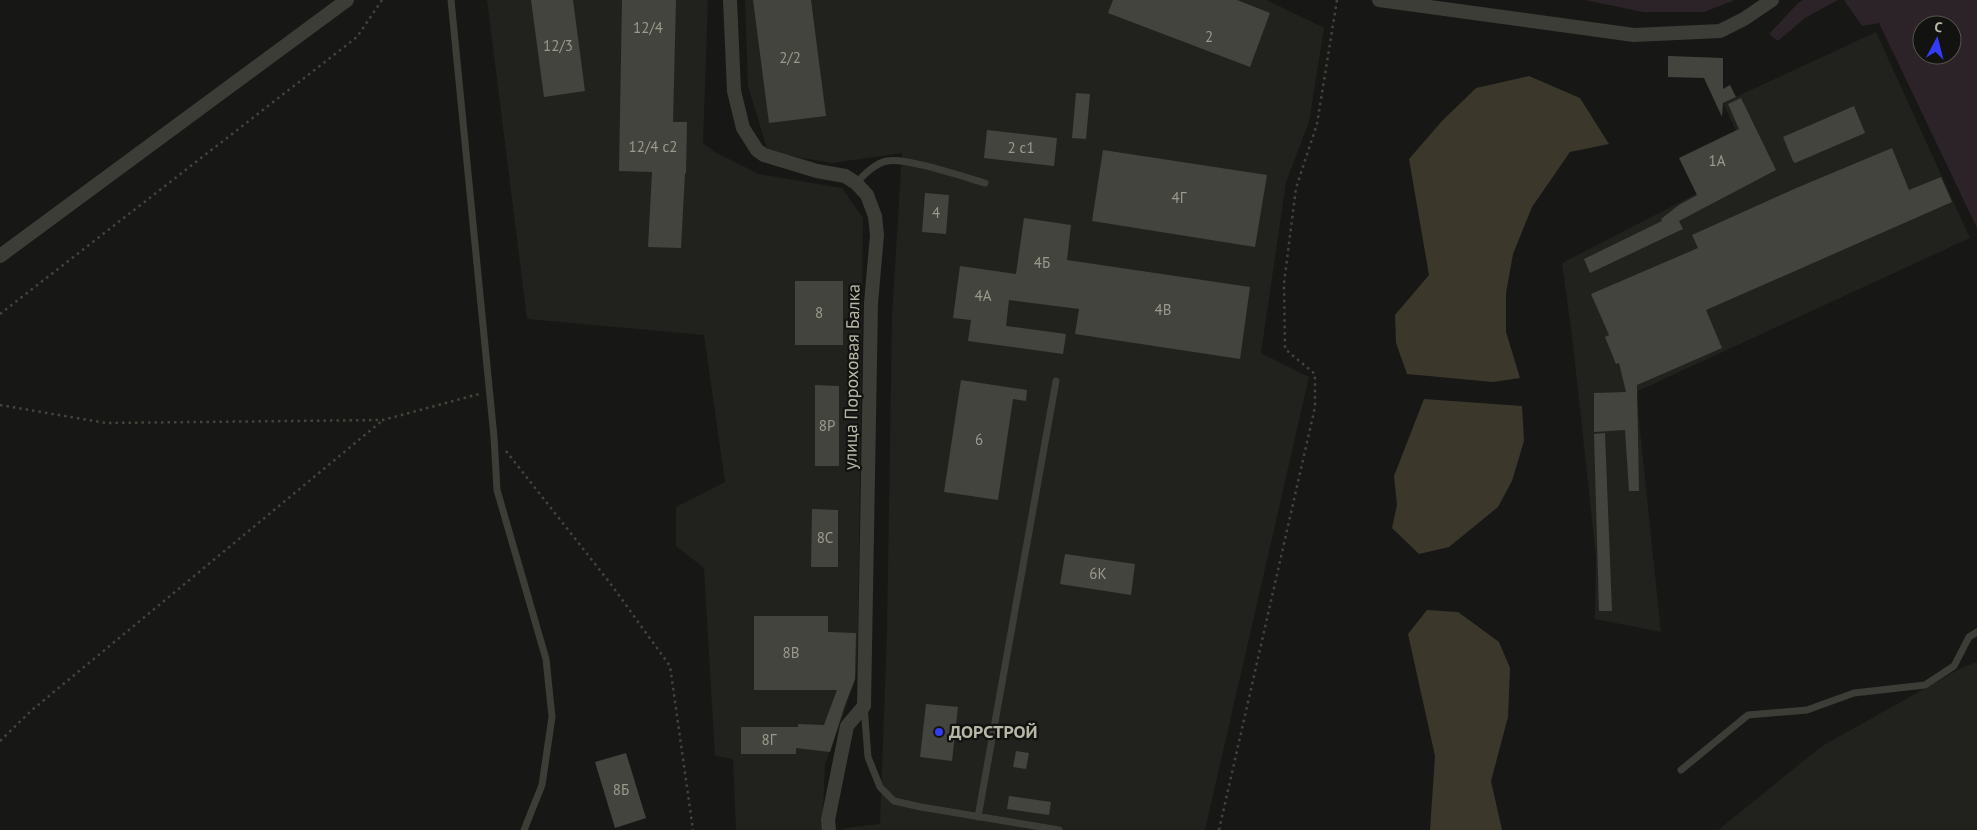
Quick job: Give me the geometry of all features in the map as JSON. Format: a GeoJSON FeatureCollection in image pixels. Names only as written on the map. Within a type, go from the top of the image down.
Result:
{"type":"FeatureCollection","features":[{"type":"Feature","properties":{"kind":"street"},"geometry":{"type":"LineString","coordinates":[[0,256],[347,0]]}},
{"type":"Feature","properties":{"kind":"street"},"geometry":{"type":"LineString","coordinates":[[730,0],[734,91],[743,128],[757,150],[764,155],[817,171],[845,176],[856,183]]}},
{"type":"Feature","properties":{"kind":"street"},"geometry":{"type":"LineString","coordinates":[[1379,0],[1417,3],[1634,35],[1720,31],[1744,19],[1772,0]]}},
{"type":"Feature","properties":{"kind":"street","name":"улица Пороховая Балка"},"geometry":{"type":"LineString","coordinates":[[856,183],[867,195],[875,216],[877,235],[872,303],[864,706]]}},
{"type":"Feature","properties":{"kind":"street"},"geometry":{"type":"LineString","coordinates":[[828,830],[828,820],[847,726],[864,706]]}},
{"type":"Feature","properties":{"kind":"lane"},"geometry":{"type":"LineString","coordinates":[[451,0],[490,391],[497,490],[546,659],[552,717],[542,785],[524,830]]}},
{"type":"Feature","properties":{"kind":"lane"},"geometry":{"type":"LineString","coordinates":[[856,183],[873,166],[888,161],[904,161],[985,183]]}},
{"type":"Feature","properties":{"kind":"lane"},"geometry":{"type":"LineString","coordinates":[[978,817],[1056,381]]}},
{"type":"Feature","properties":{"kind":"lane"},"geometry":{"type":"LineString","coordinates":[[1681,770],[1748,715],[1807,710],[1854,693],[1926,684],[1954,666],[1969,637],[1977,632]]}},
{"type":"Feature","properties":{"kind":"lane"},"geometry":{"type":"LineString","coordinates":[[864,706],[868,757],[880,786],[894,801],[1059,830]]}},
{"type":"Feature","properties":{"kind":"path"},"geometry":{"type":"LineString","coordinates":[[0,314],[358,37],[382,0]]}},
{"type":"Feature","properties":{"kind":"path"},"geometry":{"type":"LineString","coordinates":[[1219,830],[1315,407],[1315,374],[1285,349],[1284,283],[1296,188],[1317,124],[1337,0]]}},
{"type":"Feature","properties":{"kind":"path"},"geometry":{"type":"LineString","coordinates":[[0,405],[106,423],[383,420],[490,391]]}},
{"type":"Feature","properties":{"kind":"path"},"geometry":{"type":"LineString","coordinates":[[0,741],[32,710],[383,420]]}},
{"type":"Feature","properties":{"kind":"path"},"geometry":{"type":"LineString","coordinates":[[494,436],[610,583],[670,666],[693,830]]}},
{"type":"Feature","properties":{"kind":"shaded area"},"geometry":{"type":"Polygon","coordinates":[[[487,0],[708,0],[703,143],[715,152],[759,174],[842,188],[863,218],[856,678],[825,765],[822,830],[736,830],[733,759],[715,756],[704,568],[676,546],[676,507],[725,482],[704,335],[527,319],[487,0]]]}},
{"type":"Feature","properties":{"kind":"shaded area"},"geometry":{"type":"Polygon","coordinates":[[[745,0],[1267,0],[1324,28],[1309,122],[1286,182],[1261,353],[1309,377],[1205,830],[845,830],[845,828],[880,824],[887,632],[892,316],[902,153],[832,163],[768,152],[748,86],[745,0]]]}},
{"type":"Feature","properties":{"kind":"shaded area"},"geometry":{"type":"Polygon","coordinates":[[[1585,0],[1735,0],[1704,12],[1643,12],[1585,0]]]}},
{"type":"Feature","properties":{"kind":"shaded area"},"geometry":{"type":"Polygon","coordinates":[[[1803,0],[1838,0],[1805,18],[1778,41],[1769,34],[1798,3],[1803,0]]]}},
{"type":"Feature","properties":{"kind":"shaded area"},"geometry":{"type":"Polygon","coordinates":[[[1844,0],[1977,0],[1977,228],[1879,23],[1862,26],[1844,0]]]}},
{"type":"Feature","properties":{"kind":"shaded area"},"geometry":{"type":"Polygon","coordinates":[[[1876,32],[1970,238],[1636,392],[1661,632],[1595,619],[1596,557],[1573,344],[1562,263],[1752,165],[1723,103],[1876,32]]]}},
{"type":"Feature","properties":{"kind":"shaded area"},"geometry":{"type":"Polygon","coordinates":[[[1529,76],[1580,98],[1609,144],[1570,152],[1532,207],[1513,254],[1506,293],[1506,332],[1520,378],[1493,382],[1407,374],[1396,343],[1395,315],[1429,275],[1409,159],[1442,121],[1476,88],[1529,76]]]}},
{"type":"Feature","properties":{"kind":"shaded area"},"geometry":{"type":"Polygon","coordinates":[[[1424,399],[1522,406],[1524,441],[1512,481],[1498,507],[1449,547],[1419,554],[1392,528],[1397,505],[1394,476],[1424,399]]]}},
{"type":"Feature","properties":{"kind":"shaded area"},"geometry":{"type":"Polygon","coordinates":[[[1427,610],[1458,612],[1499,642],[1510,668],[1508,717],[1491,781],[1502,830],[1430,830],[1435,756],[1408,634],[1427,610]]]}},
{"type":"Feature","properties":{"kind":"shaded area"},"geometry":{"type":"Polygon","coordinates":[[[1977,662],[1977,830],[1718,830],[1822,746],[1963,667],[1977,662]]]}},
{"type":"Feature","properties":{"kind":"building"},"geometry":{"type":"Polygon","coordinates":[[[531,0],[573,0],[585,91],[544,97],[531,0]]]}},
{"type":"Feature","properties":{"kind":"building"},"geometry":{"type":"Polygon","coordinates":[[[622,0],[676,0],[673,122],[687,122],[681,248],[648,247],[652,172],[619,171],[622,0]]]}},
{"type":"Feature","properties":{"kind":"building"},"geometry":{"type":"Polygon","coordinates":[[[753,0],[811,0],[826,116],[769,123],[753,0]]]}},
{"type":"Feature","properties":{"kind":"building"},"geometry":{"type":"Polygon","coordinates":[[[1113,0],[1237,0],[1270,13],[1250,67],[1108,13],[1113,0]]]}},
{"type":"Feature","properties":{"kind":"building"},"geometry":{"type":"Polygon","coordinates":[[[1668,56],[1723,58],[1723,89],[1730,85],[1736,97],[1723,103],[1722,117],[1704,78],[1668,77],[1668,56]]]}},
{"type":"Feature","properties":{"kind":"building"},"geometry":{"type":"Polygon","coordinates":[[[1076,93],[1090,94],[1086,139],[1072,138],[1076,93]]]}},
{"type":"Feature","properties":{"kind":"building"},"geometry":{"type":"Polygon","coordinates":[[[1741,98],[1776,170],[1679,221],[1683,229],[1590,273],[1584,259],[1662,221],[1661,219],[1679,205],[1697,195],[1679,158],[1739,129],[1728,104],[1741,98]]]}},
{"type":"Feature","properties":{"kind":"building"},"geometry":{"type":"Polygon","coordinates":[[[1854,106],[1865,133],[1795,163],[1793,161],[1783,137],[1854,106]]]}},
{"type":"Feature","properties":{"kind":"building"},"geometry":{"type":"Polygon","coordinates":[[[987,130],[1057,138],[1054,166],[984,158],[987,130]]]}},
{"type":"Feature","properties":{"kind":"building"},"geometry":{"type":"Polygon","coordinates":[[[1892,148],[1909,190],[1941,177],[1952,202],[1706,310],[1722,348],[1637,385],[1639,491],[1629,491],[1625,430],[1594,432],[1594,393],[1626,392],[1619,363],[1616,364],[1605,337],[1609,335],[1591,294],[1698,248],[1692,235],[1892,148]]]}},
{"type":"Feature","properties":{"kind":"building"},"geometry":{"type":"Polygon","coordinates":[[[1103,150],[1267,175],[1255,247],[1092,221],[1103,150]]]}},
{"type":"Feature","properties":{"kind":"building"},"geometry":{"type":"Polygon","coordinates":[[[925,193],[949,195],[946,234],[922,232],[925,193]]]}},
{"type":"Feature","properties":{"kind":"building"},"geometry":{"type":"Polygon","coordinates":[[[1024,218],[1071,225],[1067,260],[1250,287],[1240,359],[1075,334],[1079,309],[1009,300],[1006,326],[1066,334],[1063,354],[968,341],[971,320],[953,318],[960,266],[1016,274],[1024,218]]]}},
{"type":"Feature","properties":{"kind":"building"},"geometry":{"type":"Polygon","coordinates":[[[795,281],[843,281],[843,345],[795,345],[795,281]]]}},
{"type":"Feature","properties":{"kind":"building"},"geometry":{"type":"Polygon","coordinates":[[[961,380],[1027,390],[1026,401],[1013,399],[998,500],[944,492],[961,380]]]}},
{"type":"Feature","properties":{"kind":"building"},"geometry":{"type":"Polygon","coordinates":[[[815,385],[839,386],[839,466],[815,466],[815,385]]]}},
{"type":"Feature","properties":{"kind":"building"},"geometry":{"type":"Polygon","coordinates":[[[1605,433],[1612,611],[1599,611],[1594,434],[1605,433]]]}},
{"type":"Feature","properties":{"kind":"building"},"geometry":{"type":"Polygon","coordinates":[[[812,509],[838,510],[838,567],[811,567],[812,509]]]}},
{"type":"Feature","properties":{"kind":"building"},"geometry":{"type":"Polygon","coordinates":[[[1065,554],[1135,564],[1131,595],[1060,584],[1065,554]]]}},
{"type":"Feature","properties":{"kind":"building"},"geometry":{"type":"Polygon","coordinates":[[[754,616],[828,616],[828,632],[856,633],[855,679],[830,752],[796,748],[796,754],[741,754],[741,727],[798,727],[798,724],[824,725],[837,690],[754,690],[754,616]]]}},
{"type":"Feature","properties":{"kind":"building","name":"ДОРСТРОЙ"},"geometry":{"type":"Polygon","coordinates":[[[926,704],[958,707],[952,761],[920,757],[926,704]]]}},
{"type":"Feature","properties":{"kind":"building"},"geometry":{"type":"Polygon","coordinates":[[[1016,751],[1029,753],[1026,769],[1013,767],[1016,751]]]}},
{"type":"Feature","properties":{"kind":"building"},"geometry":{"type":"Polygon","coordinates":[[[626,753],[646,818],[615,828],[595,762],[626,753]]]}},
{"type":"Feature","properties":{"kind":"building"},"geometry":{"type":"Polygon","coordinates":[[[1009,796],[1051,802],[1049,815],[1007,809],[1009,796]]]}},
{"type":"Feature","properties":{"kind":"place","name":"ДОРСТРОЙ"},"geometry":{"type":"Point","coordinates":[939,732]}}]}
